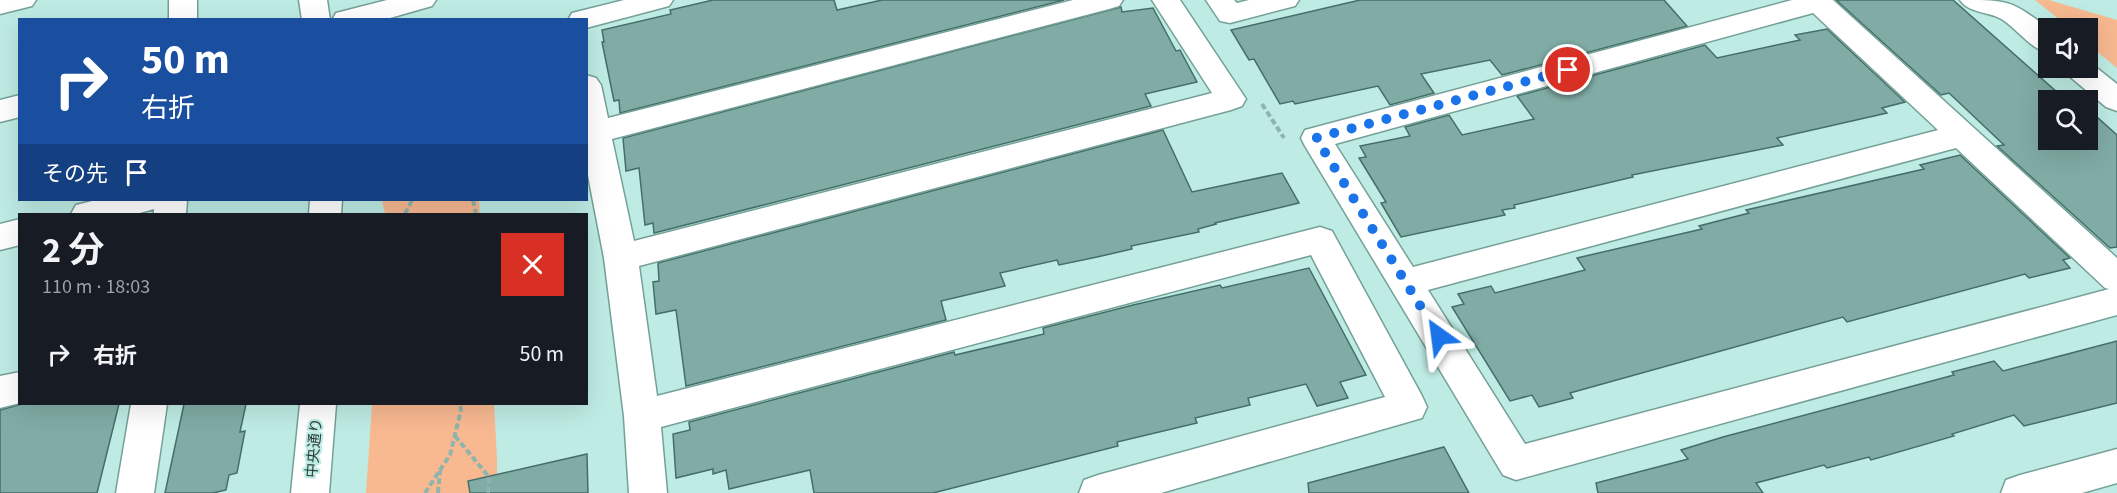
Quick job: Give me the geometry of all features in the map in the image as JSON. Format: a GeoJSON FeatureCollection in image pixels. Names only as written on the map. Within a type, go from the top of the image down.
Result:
{"type":"FeatureCollection","features":[{"type":"Feature","properties":{"kind":"street"},"geometry":{"type":"LineString","coordinates":[[0,5],[22,0]]}},
{"type":"Feature","properties":{"kind":"street"},"geometry":{"type":"LineString","coordinates":[[183,0],[183,18]]}},
{"type":"Feature","properties":{"kind":"street"},"geometry":{"type":"LineString","coordinates":[[313,0],[316,18]]}},
{"type":"Feature","properties":{"kind":"street"},"geometry":{"type":"LineString","coordinates":[[354,18],[422,0]]}},
{"type":"Feature","properties":{"kind":"street"},"geometry":{"type":"LineString","coordinates":[[569,0],[573,18]]}},
{"type":"Feature","properties":{"kind":"street"},"geometry":{"type":"LineString","coordinates":[[588,18],[659,0]]}},
{"type":"Feature","properties":{"kind":"street"},"geometry":{"type":"LineString","coordinates":[[596,132],[1109,0]]}},
{"type":"Feature","properties":{"kind":"street"},"geometry":{"type":"LineString","coordinates":[[621,258],[1231,99],[1166,0]]}},
{"type":"Feature","properties":{"kind":"street"},"geometry":{"type":"LineString","coordinates":[[1220,0],[1230,14],[1285,0]]}},
{"type":"Feature","properties":{"kind":"street"},"geometry":{"type":"LineString","coordinates":[[1974,0],[2011,12],[2038,35]]}},
{"type":"Feature","properties":{"kind":"street"},"geometry":{"type":"LineString","coordinates":[[2117,278],[1818,1],[1316,138],[1516,463],[2117,301]]}},
{"type":"Feature","properties":{"kind":"street"},"geometry":{"type":"LineString","coordinates":[[2090,78],[2117,100]]}},
{"type":"Feature","properties":{"kind":"street"},"geometry":{"type":"LineString","coordinates":[[588,94],[621,258],[642,416],[648,493]]}},
{"type":"Feature","properties":{"kind":"street"},"geometry":{"type":"LineString","coordinates":[[0,111],[18,106]]}},
{"type":"Feature","properties":{"kind":"street"},"geometry":{"type":"LineString","coordinates":[[1406,282],[1962,135]]}},
{"type":"Feature","properties":{"kind":"street"},"geometry":{"type":"LineString","coordinates":[[91,213],[141,201]]}},
{"type":"Feature","properties":{"kind":"street"},"geometry":{"type":"LineString","coordinates":[[0,237],[18,232]]}},
{"type":"Feature","properties":{"kind":"street"},"geometry":{"type":"LineString","coordinates":[[642,416],[1320,240],[1409,407],[1098,493]]}},
{"type":"Feature","properties":{"kind":"street"},"geometry":{"type":"LineString","coordinates":[[0,392],[18,388]]}},
{"type":"Feature","properties":{"kind":"street"},"geometry":{"type":"LineString","coordinates":[[135,493],[149,405]]}},
{"type":"Feature","properties":{"kind":"street","name":"中央通り"},"geometry":{"type":"LineString","coordinates":[[310,493],[318,405]]}},
{"type":"Feature","properties":{"kind":"street"},"geometry":{"type":"LineString","coordinates":[[2020,493],[2117,466]]}},
{"type":"Feature","properties":{"kind":"path"},"geometry":{"type":"LineString","coordinates":[[425,493],[450,455],[461,410],[460,405]]}},
{"type":"Feature","properties":{"kind":"path"},"geometry":{"type":"LineString","coordinates":[[455,435],[489,477],[488,493]]}},
{"type":"Feature","properties":{"kind":"path"},"geometry":{"type":"LineString","coordinates":[[438,493],[440,470]]}},
{"type":"Feature","properties":{"kind":"shaded area"},"geometry":{"type":"Polygon","coordinates":[[[2035,0],[2049,0],[2117,20],[2117,68],[2098,52],[2098,18],[2058,18],[2035,0]]]}},
{"type":"Feature","properties":{"kind":"shaded area"},"geometry":{"type":"Polygon","coordinates":[[[382,201],[479,201],[480,213],[385,213],[382,201]]]}},
{"type":"Feature","properties":{"kind":"shaded area"},"geometry":{"type":"Polygon","coordinates":[[[372,405],[494,405],[497,493],[366,493],[372,405]]]}},
{"type":"Feature","properties":{"kind":"building"},"geometry":{"type":"Polygon","coordinates":[[[713,0],[834,0],[837,10],[882,0],[1064,0],[620,113],[619,100],[614,101],[602,42],[604,42],[602,30],[671,14],[670,10],[713,0]]]}},
{"type":"Feature","properties":{"kind":"building"},"geometry":{"type":"Polygon","coordinates":[[[1360,0],[1664,0],[1687,26],[1502,75],[1490,60],[1421,74],[1434,93],[1390,105],[1378,86],[1295,104],[1293,101],[1280,104],[1254,59],[1249,60],[1231,30],[1360,0]]]}},
{"type":"Feature","properties":{"kind":"building"},"geometry":{"type":"Polygon","coordinates":[[[1836,0],[1953,0],[2038,75],[2038,78],[2041,78],[2055,90],[2038,90],[2038,150],[2098,150],[2098,118],[2117,135],[2117,247],[2110,248],[1997,146],[2004,145],[1949,93],[1941,95],[1836,0]]]}},
{"type":"Feature","properties":{"kind":"building"},"geometry":{"type":"Polygon","coordinates":[[[1121,7],[1122,12],[1153,8],[1176,51],[1180,50],[1197,82],[1145,94],[1151,106],[654,233],[653,223],[645,225],[639,168],[626,171],[623,138],[1121,7]]]}},
{"type":"Feature","properties":{"kind":"building"},"geometry":{"type":"Polygon","coordinates":[[[1827,29],[1905,102],[1882,108],[1887,113],[1777,138],[1783,145],[1632,175],[1633,177],[1514,205],[1515,208],[1502,210],[1505,215],[1401,237],[1381,203],[1386,202],[1359,158],[1366,157],[1360,146],[1410,136],[1405,127],[1449,115],[1462,135],[1534,119],[1517,96],[1705,45],[1717,58],[1800,40],[1795,35],[1827,29]]]}},
{"type":"Feature","properties":{"kind":"building"},"geometry":{"type":"Polygon","coordinates":[[[1163,130],[1192,192],[1282,173],[1299,203],[1215,223],[1198,229],[1199,232],[1131,246],[1132,249],[1059,265],[1057,260],[1000,273],[1005,286],[941,301],[946,320],[686,386],[676,310],[656,314],[653,282],[659,281],[658,263],[1163,130]]]}},
{"type":"Feature","properties":{"kind":"building"},"geometry":{"type":"Polygon","coordinates":[[[1960,155],[2070,258],[2063,260],[2070,268],[2029,278],[2025,274],[1847,322],[1843,317],[1570,393],[1573,398],[1539,407],[1532,395],[1510,401],[1452,307],[1464,304],[1458,294],[1491,286],[1495,293],[1585,270],[1577,258],[1702,229],[1699,226],[1749,213],[1746,210],[1924,169],[1920,165],[1960,155]]]}},
{"type":"Feature","properties":{"kind":"building"},"geometry":{"type":"Polygon","coordinates":[[[1309,268],[1366,375],[1340,382],[1348,398],[1317,406],[1306,384],[1248,398],[1250,405],[1195,418],[1197,423],[1117,442],[1118,446],[933,493],[814,493],[810,470],[729,489],[726,470],[713,474],[713,469],[676,478],[673,434],[690,430],[689,422],[954,352],[955,355],[1044,334],[1043,328],[1133,305],[1309,268]]]}},
{"type":"Feature","properties":{"kind":"building"},"geometry":{"type":"Polygon","coordinates":[[[2117,341],[2117,403],[2024,426],[2014,415],[1952,434],[1954,436],[1871,460],[1869,457],[1827,468],[1824,465],[1756,483],[1763,493],[1598,493],[1596,483],[1688,459],[1681,450],[1723,437],[1954,375],[1952,372],[1994,361],[2003,371],[2117,341]]]}},
{"type":"Feature","properties":{"kind":"building"},"geometry":{"type":"Polygon","coordinates":[[[18,405],[119,405],[97,493],[0,493],[0,410],[18,405]]]}},
{"type":"Feature","properties":{"kind":"building"},"geometry":{"type":"Polygon","coordinates":[[[184,405],[246,405],[240,432],[245,431],[237,473],[229,475],[226,490],[213,493],[165,493],[184,405]]]}},
{"type":"Feature","properties":{"kind":"building"},"geometry":{"type":"Polygon","coordinates":[[[1444,447],[1469,493],[1309,493],[1308,483],[1444,447]]]}},
{"type":"Feature","properties":{"kind":"building"},"geometry":{"type":"Polygon","coordinates":[[[587,454],[588,493],[470,493],[468,481],[587,454]]]}},
{"type":"Feature","properties":{"kind":"route"},"geometry":{"type":"LineString","coordinates":[[1439,336],[1316,138],[1568,70]]}}]}
